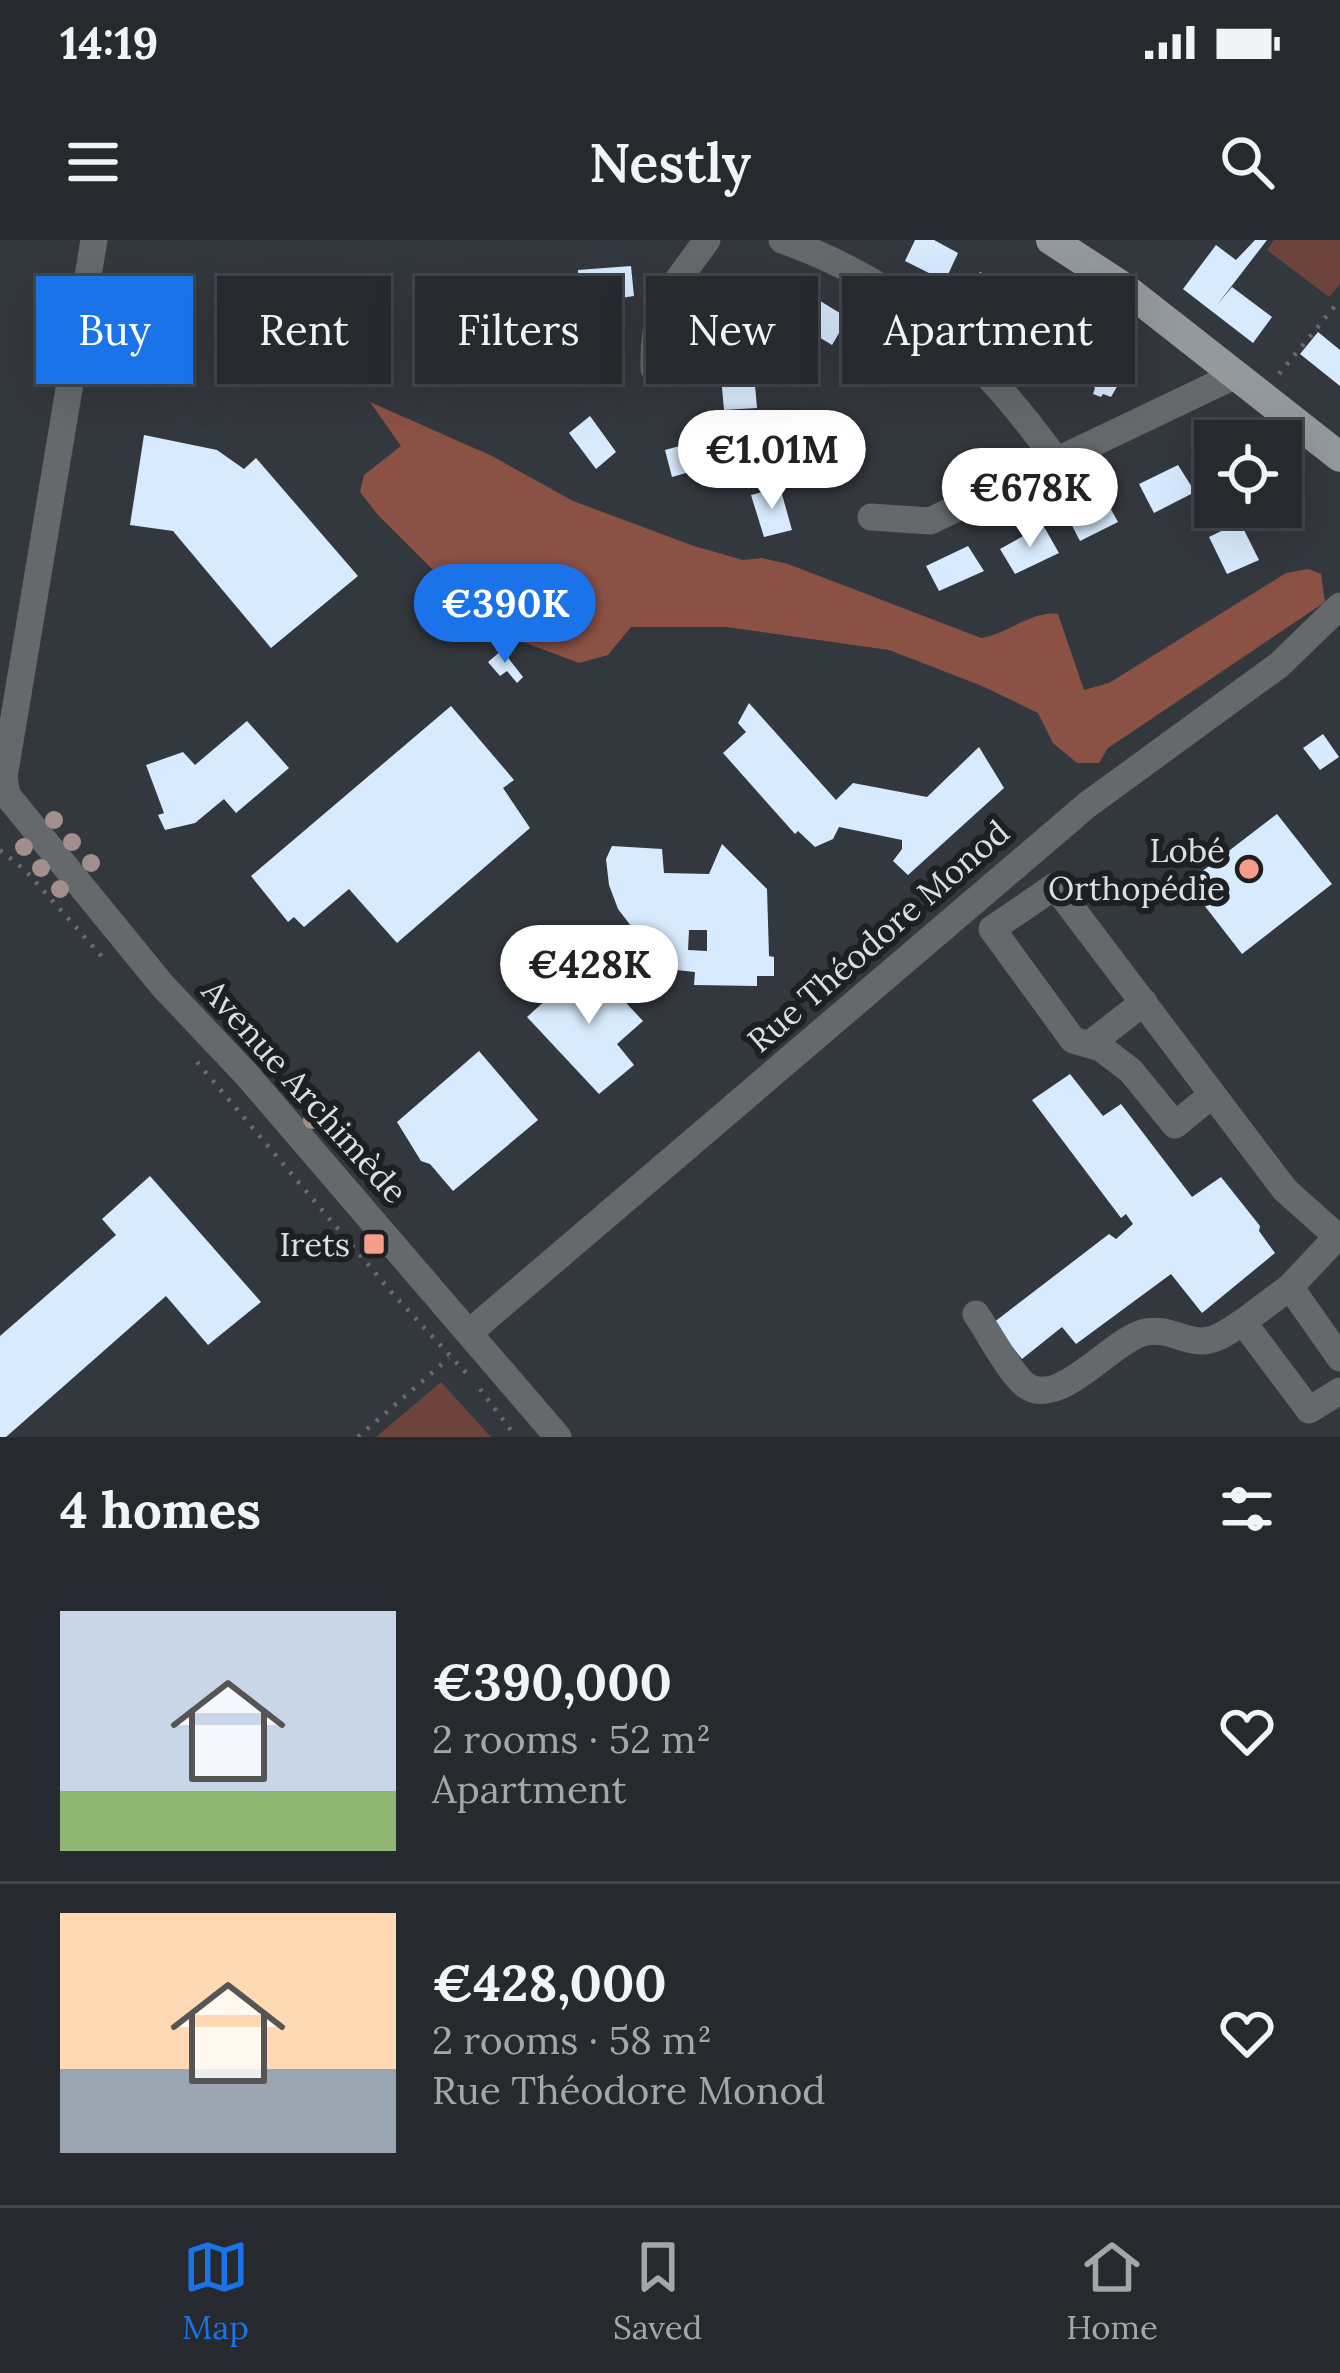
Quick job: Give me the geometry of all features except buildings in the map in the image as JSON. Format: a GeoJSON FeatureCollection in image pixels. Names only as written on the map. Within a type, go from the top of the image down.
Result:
{"type":"FeatureCollection","features":[{"type":"Feature","properties":{"kind":"main road"},"geometry":{"type":"LineString","coordinates":[[1051,240],[1122,286],[1340,457]]}},
{"type":"Feature","properties":{"kind":"street"},"geometry":{"type":"LineString","coordinates":[[4,795],[94,240]]}},
{"type":"Feature","properties":{"kind":"street"},"geometry":{"type":"LineString","coordinates":[[682,276],[707,240]]}},
{"type":"Feature","properties":{"kind":"street"},"geometry":{"type":"LineString","coordinates":[[782,240],[853,269],[930,320],[974,357],[1056,460]]}},
{"type":"Feature","properties":{"kind":"street"},"geometry":{"type":"LineString","coordinates":[[871,517],[930,521],[1236,375]]}},
{"type":"Feature","properties":{"kind":"street","name":"Rue Théodore Monod"},"geometry":{"type":"LineString","coordinates":[[470,1332],[1087,805],[1279,665],[1340,606]]}},
{"type":"Feature","properties":{"kind":"street","name":"Avenue Archimède"},"geometry":{"type":"LineString","coordinates":[[4,795],[162,985],[248,1076],[558,1437]]}},
{"type":"Feature","properties":{"kind":"street"},"geometry":{"type":"LineString","coordinates":[[976,1315],[1025,1385],[1042,1390],[1063,1387],[1130,1337],[1165,1331],[1199,1341],[1216,1339],[1290,1287],[1338,1239],[1285,1190],[1054,886],[992,928],[1073,1040],[1101,1048],[1131,1071],[1175,1125],[1212,1095]]}},
{"type":"Feature","properties":{"kind":"street"},"geometry":{"type":"LineString","coordinates":[[1090,1045],[1144,1003]]}},
{"type":"Feature","properties":{"kind":"street"},"geometry":{"type":"LineString","coordinates":[[1290,1287],[1340,1358]]}},
{"type":"Feature","properties":{"kind":"street"},"geometry":{"type":"LineString","coordinates":[[1243,1322],[1309,1410],[1340,1391]]}},
{"type":"Feature","properties":{"kind":"path"},"geometry":{"type":"LineString","coordinates":[[1262,395],[1340,300]]}},
{"type":"Feature","properties":{"kind":"path"},"geometry":{"type":"LineString","coordinates":[[0,850],[26,871],[105,959]]}},
{"type":"Feature","properties":{"kind":"path"},"geometry":{"type":"LineString","coordinates":[[183,1048],[475,1382],[515,1437]]}},
{"type":"Feature","properties":{"kind":"path"},"geometry":{"type":"LineString","coordinates":[[358,1437],[450,1357]]}},
{"type":"Feature","properties":{"kind":"shaded area"},"geometry":{"type":"Polygon","coordinates":[[[1274,240],[1340,240],[1340,284],[1329,297],[1267,250],[1274,240]]]}},
{"type":"Feature","properties":{"kind":"shaded area"},"geometry":{"type":"Polygon","coordinates":[[[370,402],[492,456],[573,501],[694,546],[743,560],[762,558],[788,564],[981,638],[1039,616],[1058,614],[1084,690],[1109,683],[1286,573],[1308,569],[1321,574],[1325,602],[1108,748],[1099,763],[1077,763],[1053,743],[1038,713],[889,650],[727,627],[631,627],[608,655],[579,663],[494,631],[378,515],[360,492],[364,475],[401,446],[370,402]]]}},
{"type":"Feature","properties":{"kind":"shaded area"},"geometry":{"type":"Polygon","coordinates":[[[441,1382],[491,1437],[376,1437],[441,1382]]]}},
{"type":"Feature","properties":{"kind":"place","name":"Lobé Orthopédie"},"geometry":{"type":"Point","coordinates":[1249,869]}},
{"type":"Feature","properties":{"kind":"place","name":"Irets"},"geometry":{"type":"Point","coordinates":[374,1244]}}]}
